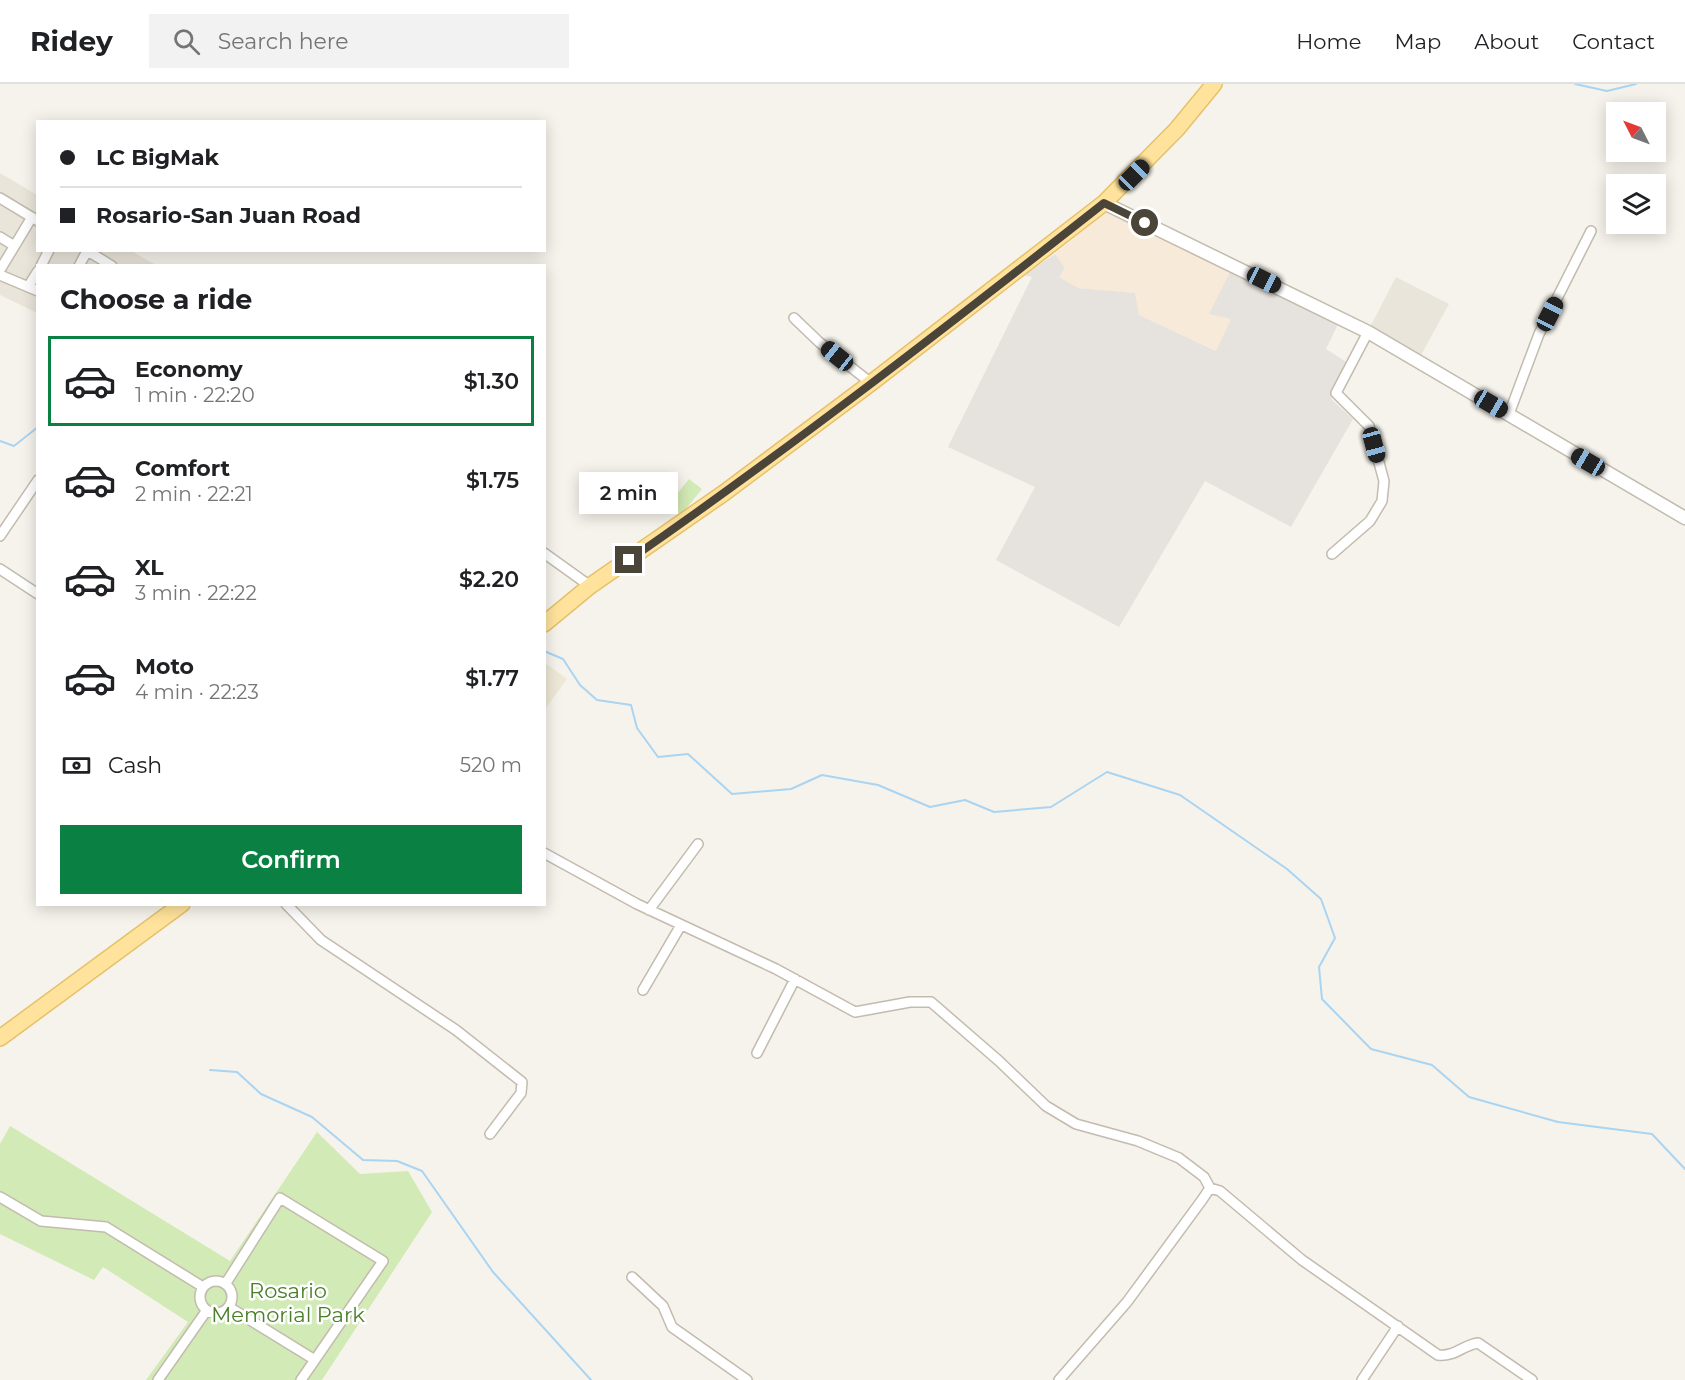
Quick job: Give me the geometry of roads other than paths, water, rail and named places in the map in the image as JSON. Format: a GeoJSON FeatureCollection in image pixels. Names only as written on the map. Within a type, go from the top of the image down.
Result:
{"type":"FeatureCollection","features":[{"type":"Feature","properties":{"kind":"main road"},"geometry":{"type":"LineString","coordinates":[[546,622],[590,586],[724,493],[871,383],[1104,203],[1164,143],[1214,84]]}},
{"type":"Feature","properties":{"kind":"main road"},"geometry":{"type":"LineString","coordinates":[[0,1038],[179,906]]}},
{"type":"Feature","properties":{"kind":"street"},"geometry":{"type":"LineString","coordinates":[[0,198],[35,219],[13,245],[0,273],[33,289]]}},
{"type":"Feature","properties":{"kind":"street"},"geometry":{"type":"LineString","coordinates":[[1104,203],[1368,332],[1685,518]]}},
{"type":"Feature","properties":{"kind":"street"},"geometry":{"type":"LineString","coordinates":[[1509,414],[1539,334],[1591,231]]}},
{"type":"Feature","properties":{"kind":"street"},"geometry":{"type":"LineString","coordinates":[[0,237],[13,245]]}},
{"type":"Feature","properties":{"kind":"street"},"geometry":{"type":"LineString","coordinates":[[88,252],[109,264]]}},
{"type":"Feature","properties":{"kind":"street"},"geometry":{"type":"LineString","coordinates":[[794,318],[819,342],[871,383]]}},
{"type":"Feature","properties":{"kind":"street"},"geometry":{"type":"LineString","coordinates":[[1332,554],[1370,520],[1382,501],[1384,482],[1370,426],[1354,408],[1341,401],[1336,393],[1368,332]]}},
{"type":"Feature","properties":{"kind":"street"},"geometry":{"type":"LineString","coordinates":[[0,536],[36,483]]}},
{"type":"Feature","properties":{"kind":"street"},"geometry":{"type":"LineString","coordinates":[[546,554],[590,586]]}},
{"type":"Feature","properties":{"kind":"street"},"geometry":{"type":"LineString","coordinates":[[0,570],[36,593]]}},
{"type":"Feature","properties":{"kind":"street"},"geometry":{"type":"LineString","coordinates":[[649,910],[698,844]]}},
{"type":"Feature","properties":{"kind":"street"},"geometry":{"type":"LineString","coordinates":[[546,854],[649,910],[795,979],[855,1012],[910,1002],[931,1002],[999,1061],[1046,1106],[1076,1124],[1138,1140],[1179,1158],[1204,1177],[1210,1188],[1220,1191],[1302,1260],[1438,1355],[1448,1356],[1468,1344],[1478,1343],[1532,1380]]}},
{"type":"Feature","properties":{"kind":"street"},"geometry":{"type":"LineString","coordinates":[[288,906],[321,940],[456,1030],[522,1082],[521,1093],[490,1134]]}},
{"type":"Feature","properties":{"kind":"street"},"geometry":{"type":"LineString","coordinates":[[643,990],[681,925]]}},
{"type":"Feature","properties":{"kind":"street"},"geometry":{"type":"LineString","coordinates":[[757,1053],[795,979]]}},
{"type":"Feature","properties":{"kind":"street"},"geometry":{"type":"LineString","coordinates":[[1059,1380],[1127,1302],[1210,1188]]}},
{"type":"Feature","properties":{"kind":"street"},"geometry":{"type":"LineString","coordinates":[[0,1197],[41,1221],[106,1227],[203,1287]]}},
{"type":"Feature","properties":{"kind":"street"},"geometry":{"type":"LineString","coordinates":[[226,1283],[280,1198],[383,1261],[301,1380]]}},
{"type":"Feature","properties":{"kind":"street"},"geometry":{"type":"LineString","coordinates":[[632,1277],[663,1306],[672,1327],[747,1380]]}},
{"type":"Feature","properties":{"kind":"street"},"geometry":{"type":"LineString","coordinates":[[213,1281],[226,1283],[232,1292],[229,1307],[216,1313],[207,1310],[200,1297],[203,1287],[213,1281]]}},
{"type":"Feature","properties":{"kind":"street"},"geometry":{"type":"LineString","coordinates":[[229,1307],[315,1360]]}},
{"type":"Feature","properties":{"kind":"street"},"geometry":{"type":"LineString","coordinates":[[158,1380],[207,1310]]}},
{"type":"Feature","properties":{"kind":"street"},"geometry":{"type":"LineString","coordinates":[[1362,1380],[1398,1326]]}},
{"type":"Feature","properties":{"kind":"waterway"},"geometry":{"type":"LineString","coordinates":[[1575,84],[1607,91],[1636,84]]}},
{"type":"Feature","properties":{"kind":"waterway"},"geometry":{"type":"LineString","coordinates":[[0,441],[14,446],[36,429]]}},
{"type":"Feature","properties":{"kind":"waterway"},"geometry":{"type":"LineString","coordinates":[[546,652],[563,659],[580,685],[597,700],[631,705],[637,728],[658,757],[688,754],[732,794],[791,789],[822,775],[878,785],[930,807],[965,800],[994,812],[1051,807],[1107,772],[1180,795],[1287,869],[1321,899],[1335,938],[1319,967],[1322,999],[1371,1049],[1432,1065],[1469,1097],[1558,1122],[1652,1134],[1685,1169]]}},
{"type":"Feature","properties":{"kind":"waterway"},"geometry":{"type":"LineString","coordinates":[[210,1070],[237,1072],[261,1094],[312,1117],[363,1160],[397,1161],[422,1171],[493,1272],[591,1380]]}},
{"type":"Feature","properties":{"kind":"park label","name":"Rosario Memorial Park"},"geometry":{"type":"Point","coordinates":[288,1303]}}]}
